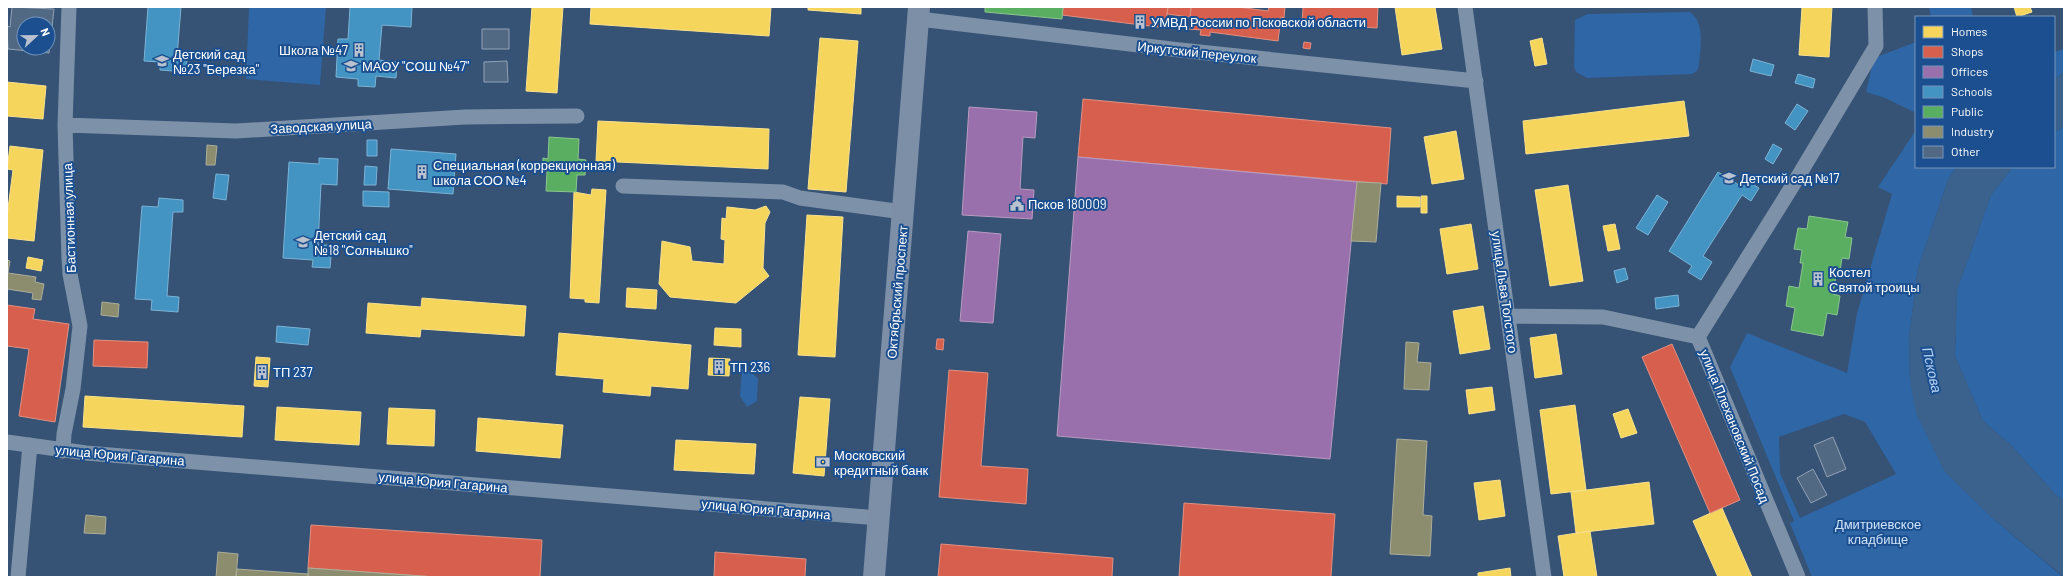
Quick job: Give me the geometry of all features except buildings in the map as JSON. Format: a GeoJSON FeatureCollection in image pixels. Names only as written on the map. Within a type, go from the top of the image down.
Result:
{"type":"FeatureCollection","features":[{"type":"Feature","properties":{"kind":"main road","name":"Октябрьский проспект"},"geometry":{"type":"LineString","coordinates":[[874,577],[919,13]]}},
{"type":"Feature","properties":{"kind":"street","name":"Бастионная улица"},"geometry":{"type":"LineString","coordinates":[[63,451],[64,434],[73,389],[80,326],[70,274],[65,125],[70,7]]}},
{"type":"Feature","properties":{"kind":"street","name":"улица Льва Толстого"},"geometry":{"type":"LineString","coordinates":[[1465,7],[1544,577]]}},
{"type":"Feature","properties":{"kind":"street","name":"улица Плехановский Посад"},"geometry":{"type":"LineString","coordinates":[[1798,577],[1698,337],[1793,185],[1876,46],[1875,7]]}},
{"type":"Feature","properties":{"kind":"street","name":"Иркутский переулок"},"geometry":{"type":"LineString","coordinates":[[919,13],[1165,48],[1476,81]]}},
{"type":"Feature","properties":{"kind":"street","name":"Заводская улица"},"geometry":{"type":"LineString","coordinates":[[65,125],[236,131],[465,117],[576,116]]}},
{"type":"Feature","properties":{"kind":"street"},"geometry":{"type":"LineString","coordinates":[[623,186],[783,192],[800,198],[903,212]]}},
{"type":"Feature","properties":{"kind":"street"},"geometry":{"type":"LineString","coordinates":[[1508,316],[1603,317],[1698,337]]}},
{"type":"Feature","properties":{"kind":"street","name":"улица Юрия Гагарина"},"geometry":{"type":"LineString","coordinates":[[7,442],[63,451],[879,518]]}},
{"type":"Feature","properties":{"kind":"street"},"geometry":{"type":"LineString","coordinates":[[18,577],[30,446]]}},
{"type":"Feature","properties":{"kind":"green space"},"geometry":{"type":"Polygon","coordinates":[[[249,7],[326,7],[320,85],[246,79],[249,7]]]}},
{"type":"Feature","properties":{"kind":"green space"},"geometry":{"type":"Polygon","coordinates":[[[1929,7],[1971,7],[1973,16],[1931,16],[1929,7]]]}},
{"type":"Feature","properties":{"kind":"green space"},"geometry":{"type":"Polygon","coordinates":[[[1690,12],[1698,23],[1701,37],[1699,66],[1697,71],[1692,74],[1587,78],[1576,72],[1574,66],[1575,20],[1587,14],[1690,12]]]}},
{"type":"Feature","properties":{"kind":"green space"},"geometry":{"type":"Polygon","coordinates":[[[1915,42],[1915,113],[1885,98],[1866,92],[1874,58],[1915,42]]]}},
{"type":"Feature","properties":{"kind":"green space"},"geometry":{"type":"Polygon","coordinates":[[[2064,49],[2064,72],[2055,79],[2055,52],[2064,49]]]}},
{"type":"Feature","properties":{"kind":"green space"},"geometry":{"type":"Polygon","coordinates":[[[2064,126],[2064,501],[2055,494],[2011,445],[1983,421],[1955,356],[1957,290],[1991,195],[2012,168],[2055,168],[2055,132],[2064,126]]]}},
{"type":"Feature","properties":{"kind":"green space","name":"Дмитриевское кладбище"},"geometry":{"type":"Polygon","coordinates":[[[1915,132],[1915,168],[1955,168],[1948,180],[1918,268],[1909,338],[1910,380],[1990,516],[2063,577],[1812,577],[1790,523],[1794,521],[1730,367],[1747,333],[1847,373],[1857,313],[1892,194],[1878,187],[1915,132]],[[1844,414],[1779,437],[1780,473],[1800,518],[1896,474],[1865,422],[1844,414]]]}},
{"type":"Feature","properties":{"kind":"green space"},"geometry":{"type":"Polygon","coordinates":[[[742,369],[748,370],[758,378],[757,401],[747,407],[740,396],[742,369]]]}},
{"type":"Feature","properties":{"kind":"water"},"geometry":{"type":"Polygon","coordinates":[[[2064,72],[2064,126],[2055,132],[2055,79],[2064,72]]]}},
{"type":"Feature","properties":{"kind":"water","name":"Пскова"},"geometry":{"type":"Polygon","coordinates":[[[1955,168],[2012,168],[1991,195],[1957,290],[1955,356],[1983,421],[2011,445],[2055,494],[2064,501],[2064,577],[1990,516],[1944,471],[1916,413],[1910,380],[1909,338],[1918,268],[1948,180],[1955,168]]]}},
{"type":"Feature","properties":{"kind":"place","name":"УМВД России по Псковской области"},"geometry":{"type":"Point","coordinates":[1140,22]}},
{"type":"Feature","properties":{"kind":"place","name":"Школа №47"},"geometry":{"type":"Point","coordinates":[359,50]}},
{"type":"Feature","properties":{"kind":"place","name":"Детский сад №23 \"Березка\""},"geometry":{"type":"Point","coordinates":[162,61]}},
{"type":"Feature","properties":{"kind":"place","name":"МАОУ \"СОШ №47\""},"geometry":{"type":"Point","coordinates":[351,66]}},
{"type":"Feature","properties":{"kind":"place","name":"Специальная (коррекционная) школа СОО №4"},"geometry":{"type":"Point","coordinates":[422,172]}},
{"type":"Feature","properties":{"kind":"place","name":"Детский сад №17"},"geometry":{"type":"Point","coordinates":[1729,178]}},
{"type":"Feature","properties":{"kind":"place","name":"Псков 180009"},"geometry":{"type":"Point","coordinates":[1017,204]}},
{"type":"Feature","properties":{"kind":"place","name":"Детский сад №18 \"Солнышко\""},"geometry":{"type":"Point","coordinates":[303,242]}},
{"type":"Feature","properties":{"kind":"place","name":"Костел Святой троицы"},"geometry":{"type":"Point","coordinates":[1818,279]}},
{"type":"Feature","properties":{"kind":"place","name":"ТП 236"},"geometry":{"type":"Point","coordinates":[719,367]}},
{"type":"Feature","properties":{"kind":"place","name":"ТП 237"},"geometry":{"type":"Point","coordinates":[262,372]}},
{"type":"Feature","properties":{"kind":"place","name":"Московский кредитный банк"},"geometry":{"type":"Point","coordinates":[823,462]}}]}
